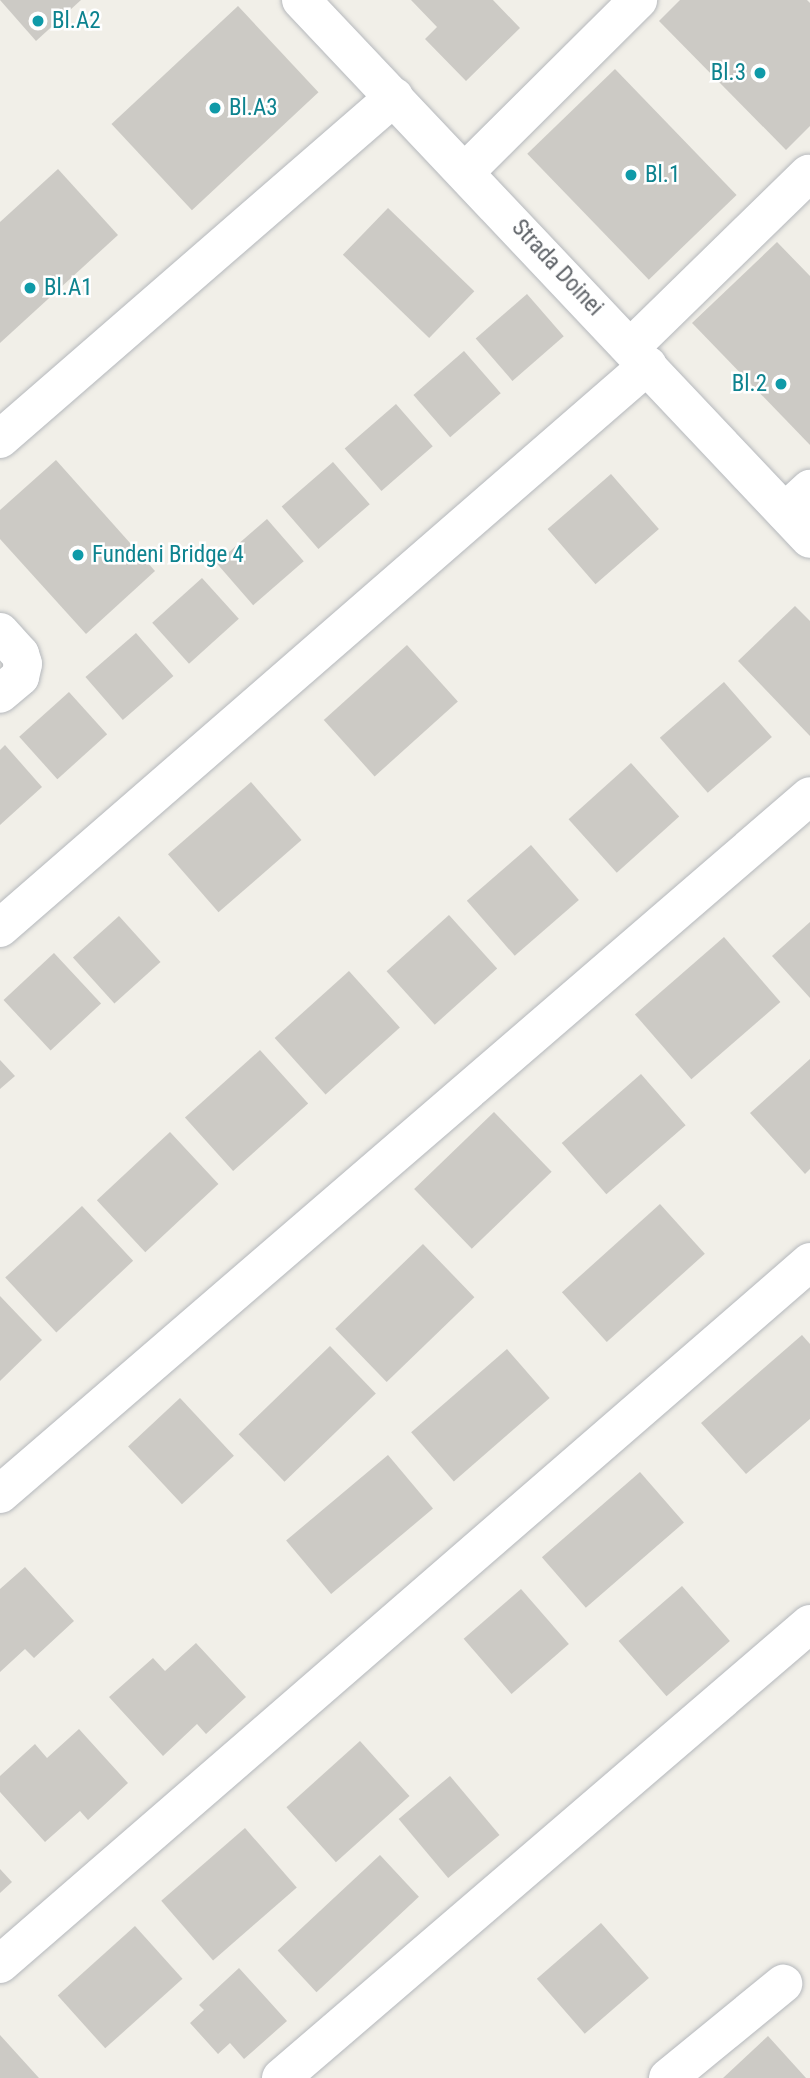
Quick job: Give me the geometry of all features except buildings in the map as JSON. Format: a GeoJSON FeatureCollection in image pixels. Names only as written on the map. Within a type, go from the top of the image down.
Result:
{"type":"FeatureCollection","features":[{"type":"Feature","properties":{"kind":"street","name":"Strada Doinei"},"geometry":{"type":"LineString","coordinates":[[301,0],[640,356],[802,513]]}},
{"type":"Feature","properties":{"kind":"street"},"geometry":{"type":"LineString","coordinates":[[465,172],[638,0]]}},
{"type":"Feature","properties":{"kind":"street"},"geometry":{"type":"LineString","coordinates":[[0,439],[394,97]]}},
{"type":"Feature","properties":{"kind":"street"},"geometry":{"type":"LineString","coordinates":[[0,928],[640,356],[808,174]]}},
{"type":"Feature","properties":{"kind":"street"},"geometry":{"type":"LineString","coordinates":[[0,632],[20,654],[23,664],[20,677],[0,694]]}},
{"type":"Feature","properties":{"kind":"street"},"geometry":{"type":"LineString","coordinates":[[0,1494],[810,796]]}},
{"type":"Feature","properties":{"kind":"street"},"geometry":{"type":"LineString","coordinates":[[0,1964],[810,1262]]}},
{"type":"Feature","properties":{"kind":"street"},"geometry":{"type":"LineString","coordinates":[[281,2078],[810,1624]]}},
{"type":"Feature","properties":{"kind":"street"},"geometry":{"type":"LineString","coordinates":[[668,2078],[783,1984]]}},
{"type":"Feature","properties":{"kind":"place","name":"Bl.A2"},"geometry":{"type":"Point","coordinates":[38,21]}},
{"type":"Feature","properties":{"kind":"place","name":"Bl.3"},"geometry":{"type":"Point","coordinates":[760,73]}},
{"type":"Feature","properties":{"kind":"place","name":"Bl.A3"},"geometry":{"type":"Point","coordinates":[215,108]}},
{"type":"Feature","properties":{"kind":"place","name":"Bl.1"},"geometry":{"type":"Point","coordinates":[631,175]}},
{"type":"Feature","properties":{"kind":"place","name":"Bl.A1"},"geometry":{"type":"Point","coordinates":[30,288]}},
{"type":"Feature","properties":{"kind":"place","name":"Bl.2"},"geometry":{"type":"Point","coordinates":[781,384]}},
{"type":"Feature","properties":{"kind":"place","name":"Fundeni Bridge 4"},"geometry":{"type":"Point","coordinates":[78,555]}}]}
